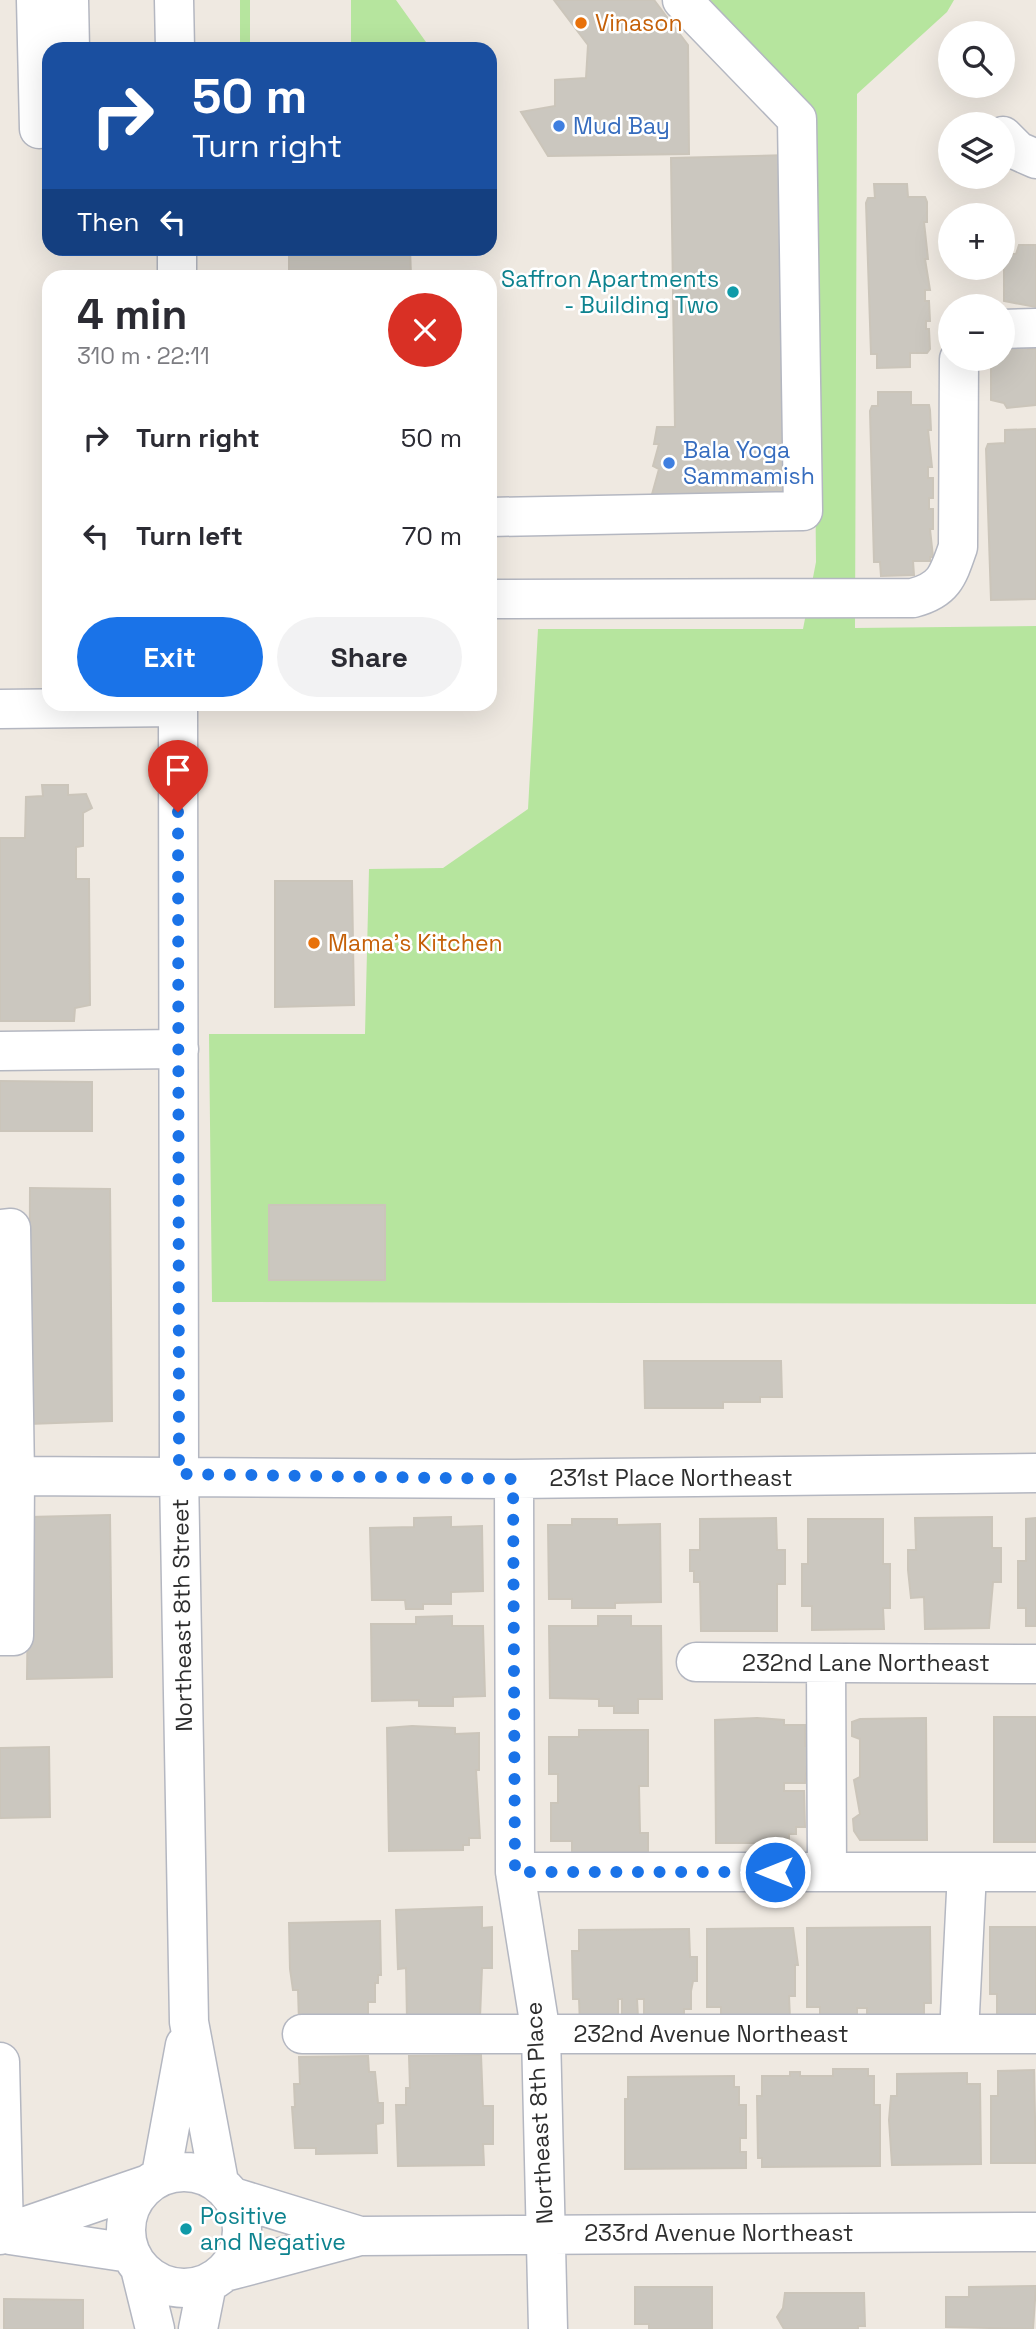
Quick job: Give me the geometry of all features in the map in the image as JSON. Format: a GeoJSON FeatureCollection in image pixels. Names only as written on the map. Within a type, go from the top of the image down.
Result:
{"type":"FeatureCollection","features":[{"type":"Feature","properties":{"kind":"street"},"geometry":{"type":"LineString","coordinates":[[36,0],[38,129]]}},
{"type":"Feature","properties":{"kind":"street"},"geometry":{"type":"LineString","coordinates":[[53,0],[54,42]]}},
{"type":"Feature","properties":{"kind":"street"},"geometry":{"type":"LineString","coordinates":[[69,0],[70,42]]}},
{"type":"Feature","properties":{"kind":"street"},"geometry":{"type":"LineString","coordinates":[[88,0],[89,42]]}},
{"type":"Feature","properties":{"kind":"street"},"geometry":{"type":"LineString","coordinates":[[174,0],[175,42]]}},
{"type":"Feature","properties":{"kind":"street"},"geometry":{"type":"LineString","coordinates":[[497,517],[803,511],[797,118],[682,0]]}},
{"type":"Feature","properties":{"kind":"street"},"geometry":{"type":"LineString","coordinates":[[1015,148],[1036,159]]}},
{"type":"Feature","properties":{"kind":"street"},"geometry":{"type":"LineString","coordinates":[[1015,329],[1036,328]]}},
{"type":"Feature","properties":{"kind":"street"},"geometry":{"type":"LineString","coordinates":[[497,599],[853,599],[913,598],[934,593],[948,574],[958,547],[959,371]]}},
{"type":"Feature","properties":{"kind":"street"},"geometry":{"type":"LineString","coordinates":[[0,709],[42,708]]}},
{"type":"Feature","properties":{"kind":"street","name":"Northeast 8th Street"},"geometry":{"type":"LineString","coordinates":[[178,711],[179,1474],[189,2022],[226,2190]]}},
{"type":"Feature","properties":{"kind":"street"},"geometry":{"type":"LineString","coordinates":[[0,1051],[179,1049]]}},
{"type":"Feature","properties":{"kind":"street"},"geometry":{"type":"LineString","coordinates":[[0,1228],[11,1228],[15,1476],[14,1636],[0,1636]]}},
{"type":"Feature","properties":{"kind":"street","name":"231st Place Northeast"},"geometry":{"type":"LineString","coordinates":[[15,1476],[179,1474],[513,1479],[1036,1473]]}},
{"type":"Feature","properties":{"kind":"street","name":"Northeast 8th Place"},"geometry":{"type":"LineString","coordinates":[[513,1479],[515,1872],[541,2034],[548,2329]]}},
{"type":"Feature","properties":{"kind":"street","name":"232nd Lane Northeast"},"geometry":{"type":"LineString","coordinates":[[696,1662],[1036,1664]]}},
{"type":"Feature","properties":{"kind":"street"},"geometry":{"type":"LineString","coordinates":[[826,1662],[827,1871]]}},
{"type":"Feature","properties":{"kind":"street"},"geometry":{"type":"LineString","coordinates":[[515,1872],[1036,1872]]}},
{"type":"Feature","properties":{"kind":"street"},"geometry":{"type":"LineString","coordinates":[[959,2034],[967,1872]]}},
{"type":"Feature","properties":{"kind":"street","name":"Northeast 8th Street"},"geometry":{"type":"LineString","coordinates":[[153,2180],[189,2022]]}},
{"type":"Feature","properties":{"kind":"street","name":"232nd Avenue Northeast"},"geometry":{"type":"LineString","coordinates":[[302,2034],[1036,2034]]}},
{"type":"Feature","properties":{"kind":"street"},"geometry":{"type":"LineString","coordinates":[[0,2062],[2,2235]]}},
{"type":"Feature","properties":{"kind":"street"},"geometry":{"type":"LineString","coordinates":[[2,2235],[181,2170],[201,2173],[226,2190],[241,2216],[242,2236],[236,2256],[216,2278],[198,2329]]}},
{"type":"Feature","properties":{"kind":"street"},"geometry":{"type":"LineString","coordinates":[[153,2180],[133,2199],[126,2216],[125,2235],[155,2329]]}},
{"type":"Feature","properties":{"kind":"street","name":"233rd Avenue Northeast"},"geometry":{"type":"LineString","coordinates":[[226,2190],[360,2236]]}},
{"type":"Feature","properties":{"kind":"street","name":"233rd Avenue Northeast"},"geometry":{"type":"LineString","coordinates":[[216,2278],[360,2236],[1036,2232]]}},
{"type":"Feature","properties":{"kind":"street"},"geometry":{"type":"LineString","coordinates":[[2,2235],[135,2260],[154,2280],[171,2287],[189,2288],[216,2278]]}},
{"type":"Feature","properties":{"kind":"green space"},"geometry":{"type":"Polygon","coordinates":[[[240,0],[250,0],[250,42],[240,42],[240,0]]]}},
{"type":"Feature","properties":{"kind":"green space"},"geometry":{"type":"Polygon","coordinates":[[[351,0],[396,0],[426,42],[351,42],[351,0]]]}},
{"type":"Feature","properties":{"kind":"green space"},"geometry":{"type":"Polygon","coordinates":[[[710,0],[954,0],[947,12],[857,94],[855,628],[1036,626],[1036,1304],[212,1302],[209,1034],[365,1034],[369,869],[443,868],[528,809],[538,629],[803,629],[816,562],[812,146],[710,0]]]}},
{"type":"Feature","properties":{"kind":"building"},"geometry":{"type":"Polygon","coordinates":[[[554,0],[654,0],[688,45],[689,154],[548,156],[521,112],[555,106],[555,80],[586,78],[588,45],[554,0]]]}},
{"type":"Feature","properties":{"kind":"building","name":"Saffron Apartments - Building Two"},"geometry":{"type":"Polygon","coordinates":[[[790,155],[794,499],[651,498],[659,469],[653,466],[659,444],[654,444],[657,427],[675,427],[671,158],[790,155]]]}},
{"type":"Feature","properties":{"kind":"building"},"geometry":{"type":"Polygon","coordinates":[[[874,184],[907,184],[908,197],[925,197],[927,202],[927,222],[924,222],[928,259],[925,259],[930,290],[925,290],[925,301],[929,301],[930,321],[926,321],[926,329],[929,329],[930,349],[927,353],[910,353],[910,367],[877,368],[877,354],[871,354],[866,203],[868,198],[875,198],[874,184]]]}},
{"type":"Feature","properties":{"kind":"building"},"geometry":{"type":"Polygon","coordinates":[[[1019,245],[1036,245],[1036,307],[1015,303],[1015,294],[1004,294],[1004,280],[1015,280],[1019,245]]]}},
{"type":"Feature","properties":{"kind":"building"},"geometry":{"type":"Polygon","coordinates":[[[289,256],[410,256],[411,270],[289,270],[289,256]]]}},
{"type":"Feature","properties":{"kind":"building"},"geometry":{"type":"Polygon","coordinates":[[[1015,345],[1036,349],[1036,405],[1007,408],[1004,403],[991,400],[991,371],[1015,371],[1015,345]]]}},
{"type":"Feature","properties":{"kind":"building"},"geometry":{"type":"Polygon","coordinates":[[[878,392],[911,392],[911,405],[929,405],[930,410],[931,430],[928,430],[932,467],[928,467],[928,478],[933,478],[933,498],[929,498],[929,509],[933,509],[933,529],[930,529],[933,557],[930,557],[930,561],[913,561],[914,575],[881,576],[880,562],[874,562],[870,411],[872,406],[878,406],[878,392]]]}},
{"type":"Feature","properties":{"kind":"building"},"geometry":{"type":"Polygon","coordinates":[[[1036,429],[1036,599],[991,600],[986,449],[988,444],[1005,443],[1005,430],[1036,429]]]}},
{"type":"Feature","properties":{"kind":"building"},"geometry":{"type":"Polygon","coordinates":[[[42,785],[68,785],[68,795],[86,794],[92,808],[83,813],[83,846],[76,847],[76,879],[89,879],[90,1005],[75,1008],[74,1021],[0,1021],[0,838],[25,838],[26,797],[43,796],[42,785]]]}},
{"type":"Feature","properties":{"kind":"building","name":"Mama's Kitchen"},"geometry":{"type":"Polygon","coordinates":[[[275,881],[352,881],[354,1005],[275,1007],[275,881]]]}},
{"type":"Feature","properties":{"kind":"building"},"geometry":{"type":"Polygon","coordinates":[[[0,1081],[92,1082],[92,1131],[0,1131],[0,1081]]]}},
{"type":"Feature","properties":{"kind":"building"},"geometry":{"type":"Polygon","coordinates":[[[30,1188],[110,1189],[112,1421],[29,1424],[30,1188]]]}},
{"type":"Feature","properties":{"kind":"building"},"geometry":{"type":"Polygon","coordinates":[[[269,1205],[385,1205],[385,1280],[269,1280],[269,1205]]]}},
{"type":"Feature","properties":{"kind":"building"},"geometry":{"type":"Polygon","coordinates":[[[644,1361],[781,1361],[782,1397],[760,1397],[760,1402],[723,1402],[723,1408],[645,1408],[644,1361]]]}},
{"type":"Feature","properties":{"kind":"building"},"geometry":{"type":"Polygon","coordinates":[[[110,1515],[112,1677],[27,1679],[29,1517],[110,1515]]]}},
{"type":"Feature","properties":{"kind":"building"},"geometry":{"type":"Polygon","coordinates":[[[451,1517],[451,1527],[482,1526],[483,1591],[451,1592],[451,1604],[423,1604],[423,1609],[406,1609],[405,1600],[372,1600],[370,1528],[414,1527],[414,1518],[451,1517]]]}},
{"type":"Feature","properties":{"kind":"building"},"geometry":{"type":"Polygon","coordinates":[[[992,1517],[992,1548],[1001,1548],[1001,1582],[993,1582],[989,1628],[925,1629],[924,1597],[911,1598],[908,1570],[908,1550],[916,1550],[915,1518],[992,1517]]]}},
{"type":"Feature","properties":{"kind":"building"},"geometry":{"type":"Polygon","coordinates":[[[776,1518],[777,1550],[785,1550],[785,1584],[777,1584],[777,1631],[701,1631],[700,1582],[694,1582],[694,1571],[690,1571],[690,1550],[700,1550],[700,1519],[776,1518]]]}},
{"type":"Feature","properties":{"kind":"building"},"geometry":{"type":"Polygon","coordinates":[[[1036,1518],[1036,1626],[1026,1626],[1026,1608],[1018,1608],[1018,1561],[1026,1561],[1026,1519],[1036,1518]]]}},
{"type":"Feature","properties":{"kind":"building"},"geometry":{"type":"Polygon","coordinates":[[[572,1519],[617,1519],[617,1525],[660,1524],[661,1602],[615,1603],[615,1608],[572,1608],[572,1599],[549,1599],[548,1525],[572,1525],[572,1519]]]}},
{"type":"Feature","properties":{"kind":"building"},"geometry":{"type":"Polygon","coordinates":[[[808,1519],[883,1519],[883,1564],[890,1564],[890,1608],[883,1608],[884,1629],[812,1630],[812,1606],[802,1606],[802,1564],[808,1564],[808,1519]]]}},
{"type":"Feature","properties":{"kind":"building"},"geometry":{"type":"Polygon","coordinates":[[[452,1616],[452,1626],[483,1626],[485,1696],[453,1697],[453,1706],[419,1706],[419,1700],[372,1701],[371,1624],[416,1624],[416,1617],[452,1616]]]}},
{"type":"Feature","properties":{"kind":"building"},"geometry":{"type":"Polygon","coordinates":[[[598,1616],[631,1616],[631,1626],[661,1626],[662,1699],[638,1699],[638,1713],[614,1713],[614,1706],[599,1706],[599,1699],[550,1698],[549,1626],[598,1626],[598,1616]]]}},
{"type":"Feature","properties":{"kind":"building"},"geometry":{"type":"Polygon","coordinates":[[[994,1717],[1036,1717],[1036,1842],[994,1842],[994,1717]]]}},
{"type":"Feature","properties":{"kind":"building"},"geometry":{"type":"Polygon","coordinates":[[[926,1718],[927,1840],[860,1840],[854,1831],[853,1819],[860,1814],[854,1780],[860,1777],[860,1739],[852,1736],[852,1722],[860,1719],[926,1718]]]}},
{"type":"Feature","properties":{"kind":"building"},"geometry":{"type":"Polygon","coordinates":[[[715,1720],[784,1720],[784,1725],[805,1725],[805,1746],[809,1746],[805,1783],[784,1783],[784,1791],[804,1791],[805,1827],[796,1827],[796,1834],[789,1834],[789,1843],[716,1843],[715,1720]]]}},
{"type":"Feature","properties":{"kind":"building"},"geometry":{"type":"Polygon","coordinates":[[[387,1728],[455,1728],[455,1734],[479,1733],[479,1770],[476,1770],[480,1838],[469,1838],[469,1845],[463,1845],[463,1850],[389,1851],[387,1728]]]}},
{"type":"Feature","properties":{"kind":"building"},"geometry":{"type":"Polygon","coordinates":[[[579,1730],[648,1730],[648,1786],[639,1786],[640,1833],[648,1833],[648,1852],[572,1852],[572,1841],[551,1841],[551,1803],[558,1803],[558,1774],[549,1774],[549,1737],[579,1737],[579,1730]]]}},
{"type":"Feature","properties":{"kind":"building"},"geometry":{"type":"Polygon","coordinates":[[[49,1747],[50,1817],[0,1818],[0,1748],[49,1747]]]}},
{"type":"Feature","properties":{"kind":"building"},"geometry":{"type":"Polygon","coordinates":[[[482,1907],[482,1928],[492,1927],[492,1968],[482,1968],[480,2018],[407,2019],[406,1968],[398,1969],[396,1910],[482,1907]]]}},
{"type":"Feature","properties":{"kind":"building"},"geometry":{"type":"Polygon","coordinates":[[[380,1921],[381,1975],[378,1975],[378,1983],[375,1983],[375,2002],[368,2002],[368,2020],[299,2022],[298,1990],[293,1990],[290,1969],[289,1923],[380,1921]]]}},
{"type":"Feature","properties":{"kind":"building"},"geometry":{"type":"Polygon","coordinates":[[[930,1927],[931,2003],[924,2003],[924,2018],[867,2016],[867,2008],[857,2008],[857,2024],[820,2024],[820,2007],[807,2007],[807,1928],[930,1927]]]}},
{"type":"Feature","properties":{"kind":"building"},"geometry":{"type":"Polygon","coordinates":[[[990,1927],[1036,1927],[1036,2021],[997,2022],[997,1994],[990,1994],[990,1927]]]}},
{"type":"Feature","properties":{"kind":"building"},"geometry":{"type":"Polygon","coordinates":[[[793,1928],[798,1965],[795,1965],[795,1996],[789,1996],[790,2019],[721,2020],[721,2007],[707,2007],[707,1929],[793,1928]]]}},
{"type":"Feature","properties":{"kind":"building"},"geometry":{"type":"Polygon","coordinates":[[[689,1929],[690,1957],[697,1957],[697,1981],[693,1981],[691,2009],[684,2009],[684,2024],[644,2024],[644,1999],[637,1999],[638,2018],[622,2018],[622,1999],[618,1999],[618,2024],[580,2025],[579,1999],[573,1999],[572,1951],[579,1951],[579,1930],[689,1929]]]}},
{"type":"Feature","properties":{"kind":"building"},"geometry":{"type":"Polygon","coordinates":[[[481,2055],[483,2106],[493,2106],[493,2144],[483,2144],[484,2165],[398,2166],[396,2105],[406,2105],[406,2088],[410,2088],[409,2056],[481,2055]]]}},
{"type":"Feature","properties":{"kind":"building"},"geometry":{"type":"Polygon","coordinates":[[[368,2056],[369,2072],[375,2072],[378,2103],[383,2103],[383,2123],[376,2124],[377,2153],[316,2154],[316,2148],[295,2148],[292,2107],[295,2107],[294,2084],[300,2084],[299,2057],[368,2056]]]}},
{"type":"Feature","properties":{"kind":"building"},"geometry":{"type":"Polygon","coordinates":[[[833,2069],[868,2069],[868,2076],[874,2076],[874,2105],[880,2105],[880,2166],[762,2167],[762,2158],[758,2158],[757,2096],[762,2096],[762,2076],[790,2076],[790,2072],[800,2072],[800,2076],[833,2076],[833,2069]]]}},
{"type":"Feature","properties":{"kind":"building"},"geometry":{"type":"Polygon","coordinates":[[[1034,2070],[1036,2163],[991,2163],[991,2096],[998,2096],[998,2071],[1034,2070]]]}},
{"type":"Feature","properties":{"kind":"building"},"geometry":{"type":"Polygon","coordinates":[[[967,2073],[967,2084],[980,2084],[981,2164],[892,2165],[889,2120],[891,2096],[897,2096],[897,2074],[967,2073]]]}},
{"type":"Feature","properties":{"kind":"building"},"geometry":{"type":"Polygon","coordinates":[[[734,2076],[734,2087],[739,2087],[739,2105],[746,2105],[746,2138],[740,2138],[740,2152],[746,2152],[746,2168],[625,2169],[625,2099],[628,2099],[628,2077],[734,2076]]]}},
{"type":"Feature","properties":{"kind":"building"},"geometry":{"type":"Polygon","coordinates":[[[1036,2286],[1033,2329],[946,2327],[946,2297],[969,2297],[969,2287],[1036,2286]]]}},
{"type":"Feature","properties":{"kind":"building"},"geometry":{"type":"Polygon","coordinates":[[[635,2287],[712,2287],[712,2329],[649,2329],[649,2324],[635,2324],[635,2287]]]}},
{"type":"Feature","properties":{"kind":"building"},"geometry":{"type":"Polygon","coordinates":[[[785,2293],[864,2293],[865,2326],[858,2326],[858,2329],[784,2329],[777,2317],[783,2308],[785,2293]]]}},
{"type":"Feature","properties":{"kind":"building"},"geometry":{"type":"Polygon","coordinates":[[[4,2299],[83,2300],[83,2329],[4,2329],[4,2299]]]}},
{"type":"Feature","properties":{"kind":"place","name":"Vinason"},"geometry":{"type":"Point","coordinates":[581,23]}},
{"type":"Feature","properties":{"kind":"place","name":"Mud Bay"},"geometry":{"type":"Point","coordinates":[559,126]}},
{"type":"Feature","properties":{"kind":"place","name":"Saffron Apartments - Building Two"},"geometry":{"type":"Point","coordinates":[733,292]}},
{"type":"Feature","properties":{"kind":"place","name":"Bala Yoga Sammamish"},"geometry":{"type":"Point","coordinates":[669,463]}},
{"type":"Feature","properties":{"kind":"place","name":"Mama's Kitchen"},"geometry":{"type":"Point","coordinates":[314,943]}},
{"type":"Feature","properties":{"kind":"place","name":"Positive and Negative"},"geometry":{"type":"Point","coordinates":[186,2229]}},
{"type":"Feature","properties":{"kind":"route"},"geometry":{"type":"LineString","coordinates":[[178,812],[179,1474],[513,1479],[515,1872],[775,1872]]}}]}
